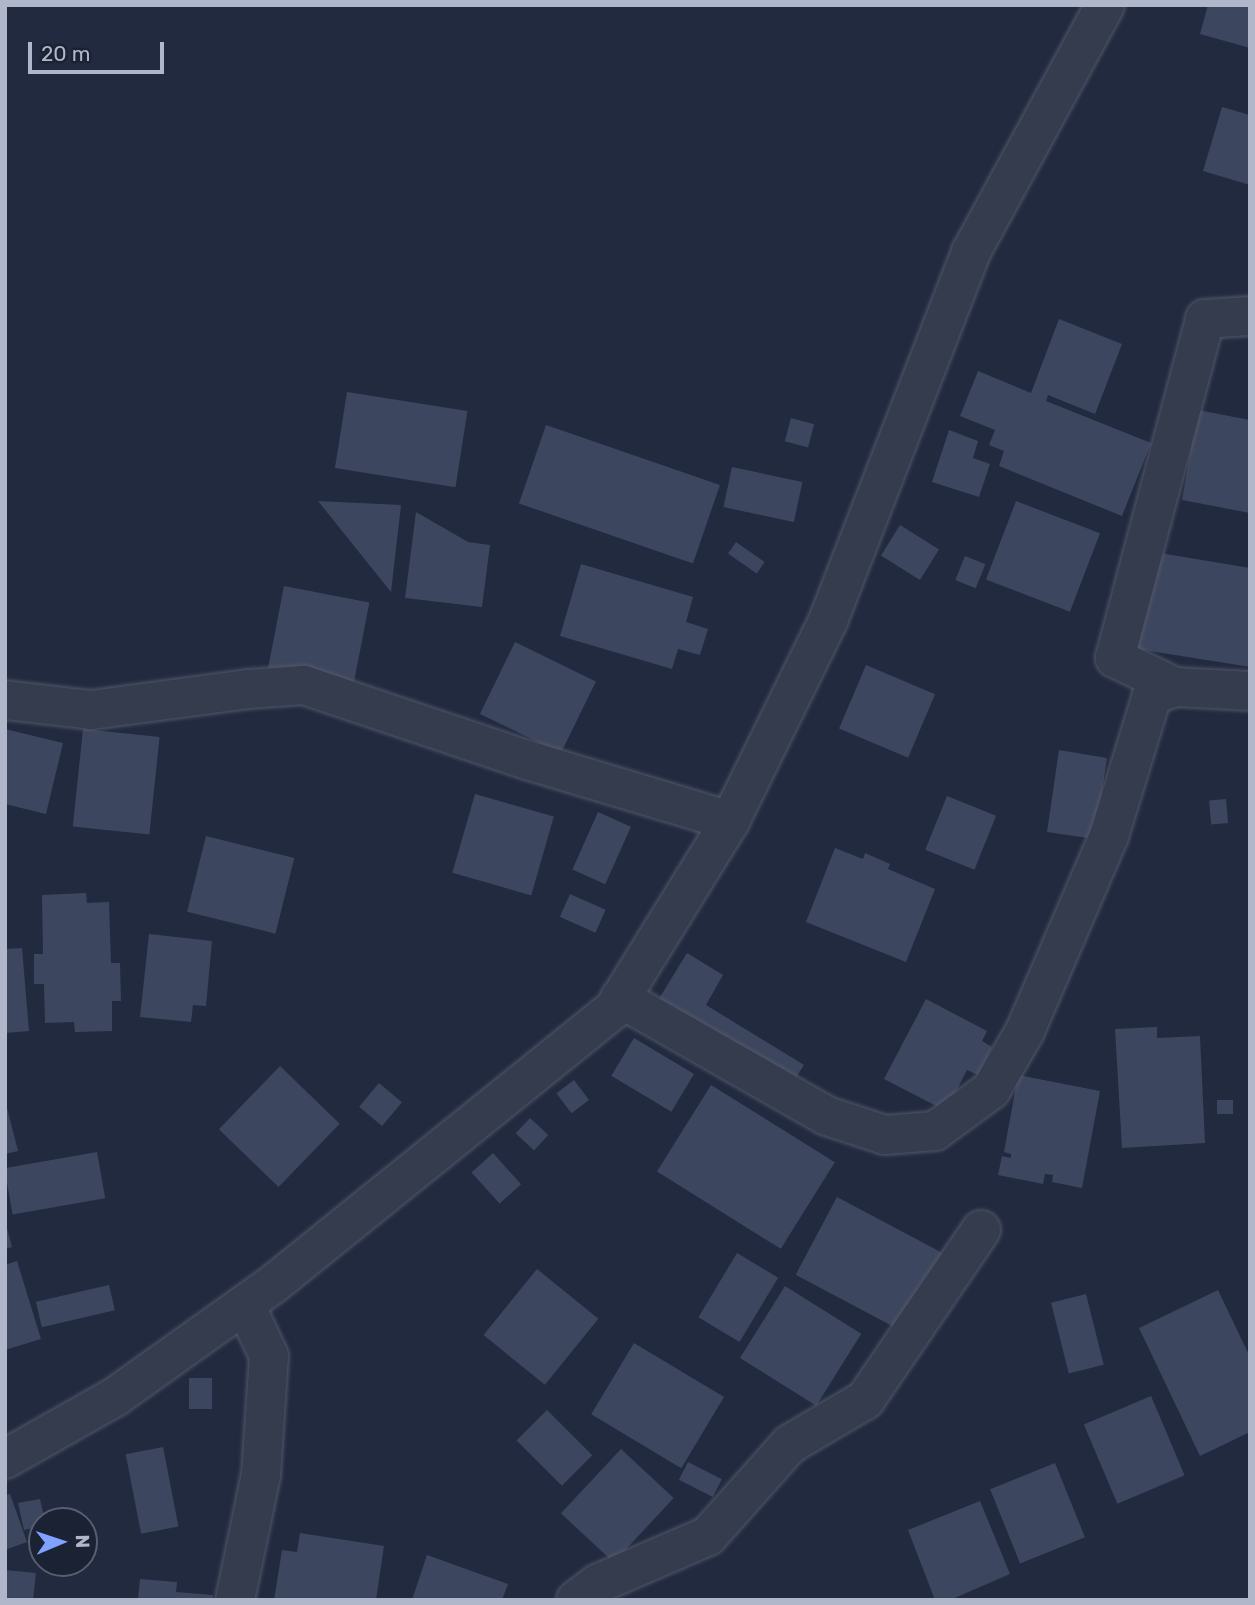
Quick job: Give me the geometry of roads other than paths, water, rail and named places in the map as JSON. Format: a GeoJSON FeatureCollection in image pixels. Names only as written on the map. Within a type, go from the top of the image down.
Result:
{"type":"FeatureCollection","features":[{"type":"Feature","properties":{"kind":"street"},"geometry":{"type":"LineString","coordinates":[[5,1459],[115,1397],[245,1305],[614,1009],[730,821],[828,621],[971,252],[1105,5]]}},
{"type":"Feature","properties":{"kind":"street"},"geometry":{"type":"LineString","coordinates":[[1175,687],[1115,658],[1205,319],[1250,316]]}},
{"type":"Feature","properties":{"kind":"street"},"geometry":{"type":"LineString","coordinates":[[5,700],[91,710],[248,688],[304,685],[527,760],[730,821]]}},
{"type":"Feature","properties":{"kind":"street"},"geometry":{"type":"LineString","coordinates":[[620,998],[827,1116],[885,1135],[935,1131],[991,1090],[1025,1031],[1109,835],[1152,695],[1175,687],[1250,691]]}},
{"type":"Feature","properties":{"kind":"street"},"geometry":{"type":"LineString","coordinates":[[576,1600],[597,1584],[709,1536],[790,1444],[865,1400],[981,1230]]}},
{"type":"Feature","properties":{"kind":"street"},"geometry":{"type":"LineString","coordinates":[[234,1600],[261,1475],[269,1356],[245,1305]]}}]}
